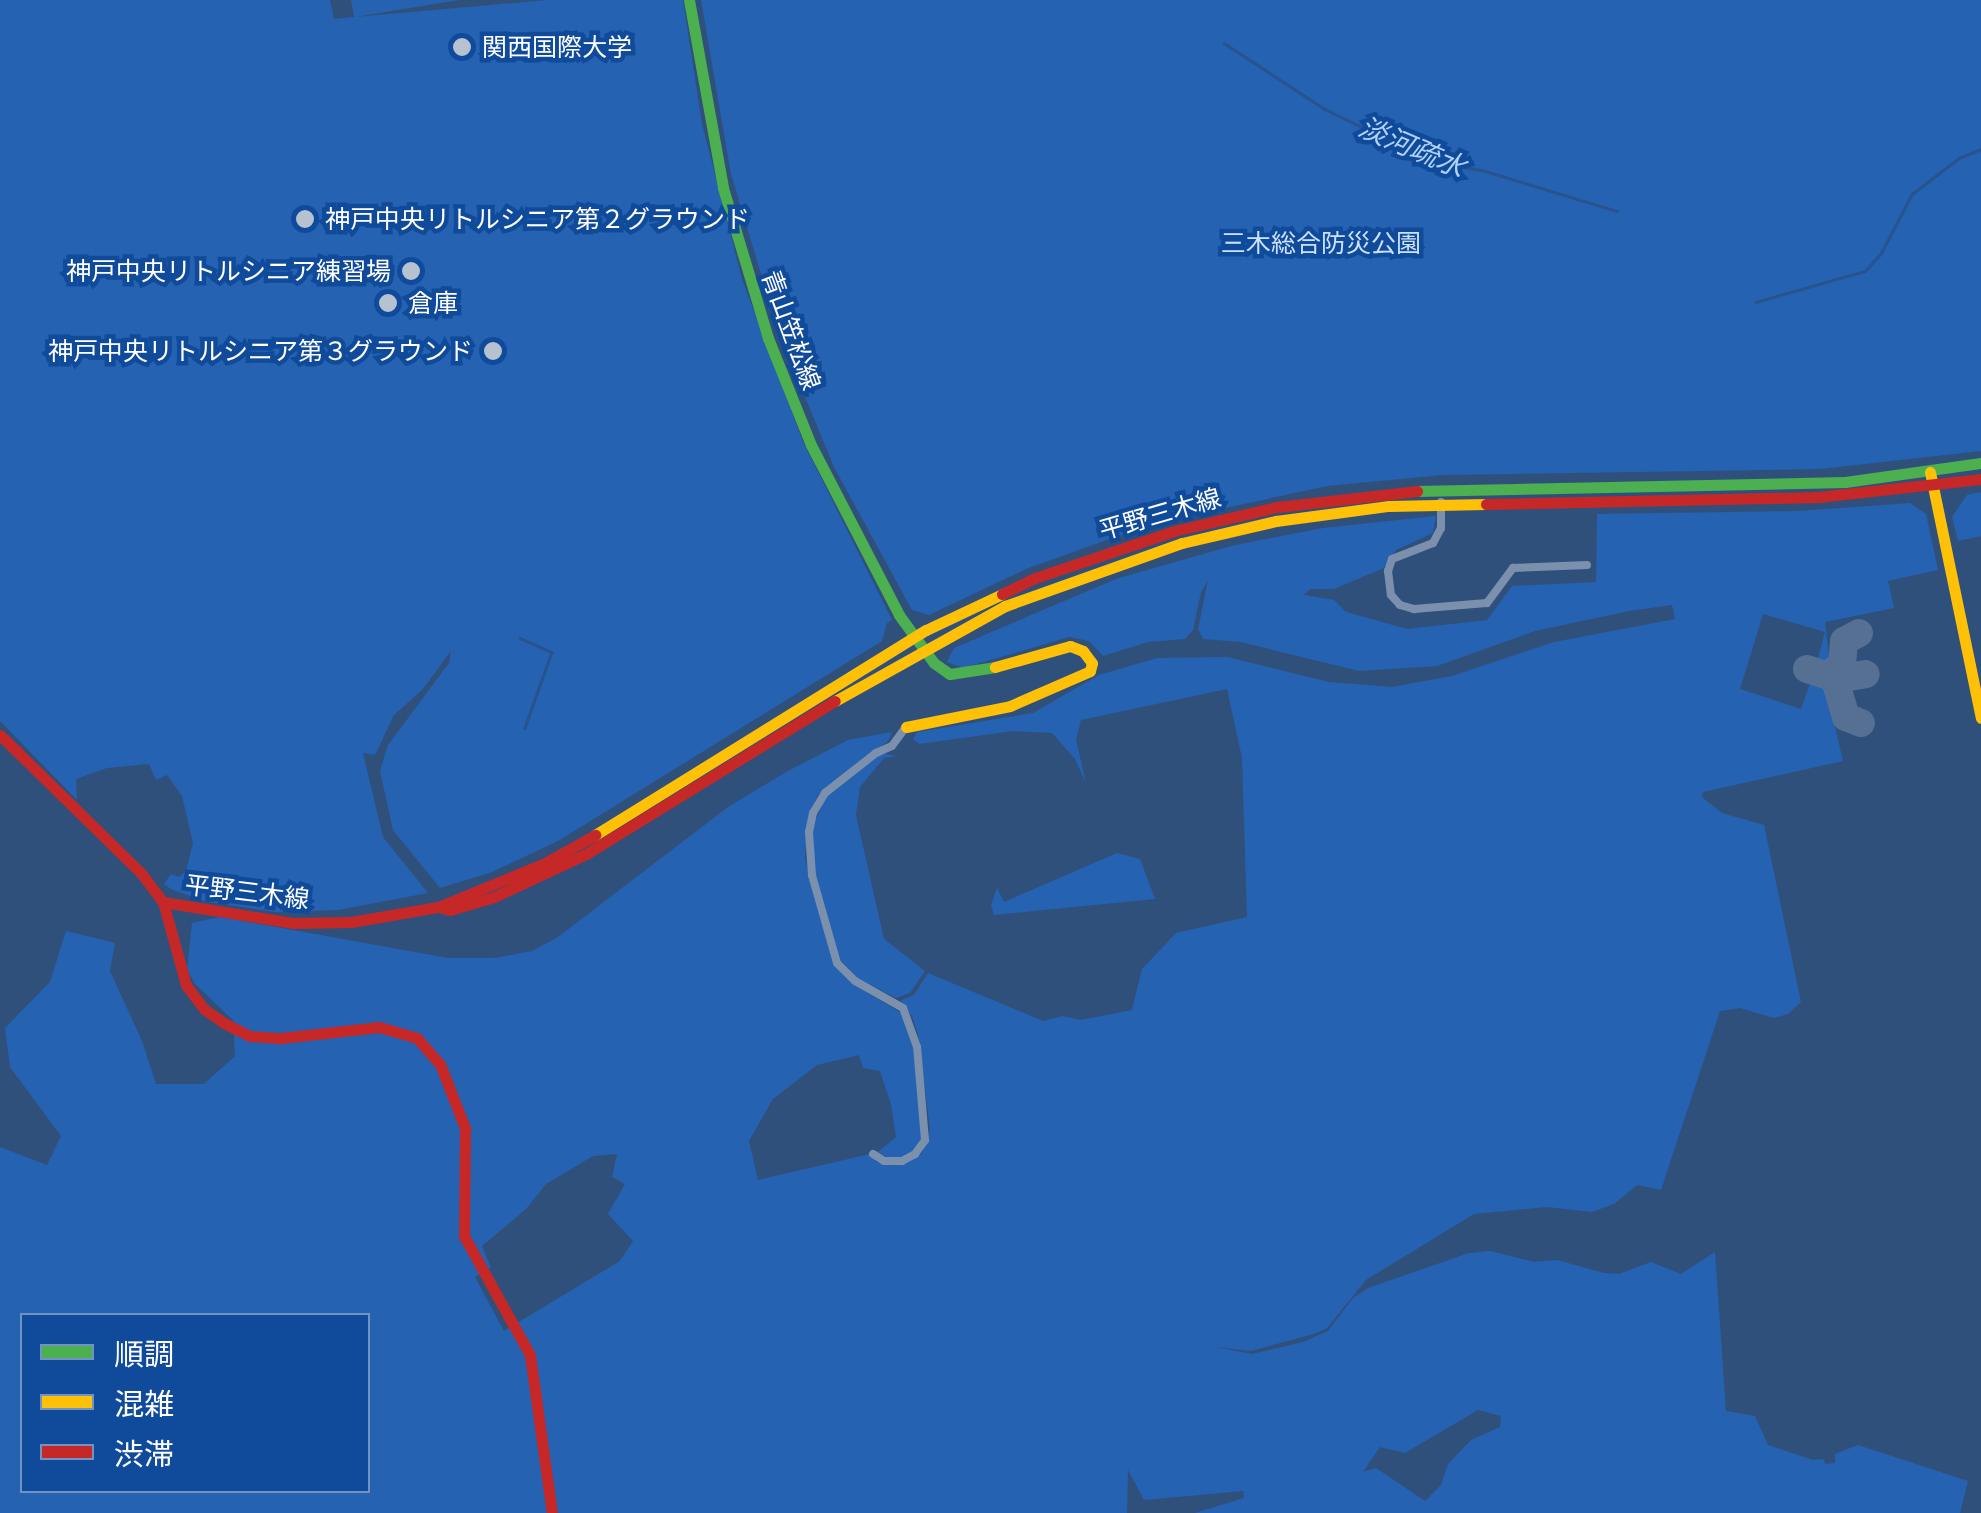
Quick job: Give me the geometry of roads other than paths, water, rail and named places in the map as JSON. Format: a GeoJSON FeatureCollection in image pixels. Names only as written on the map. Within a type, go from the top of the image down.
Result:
{"type":"FeatureCollection","features":[{"type":"Feature","properties":{"kind":"main road","name":"青山笠松線"},"geometry":{"type":"LineString","coordinates":[[689,0],[716,158],[768,338],[829,483],[914,638],[939,668],[956,675],[1070,646],[1087,655],[1093,667],[1010,706],[906,727]]}},
{"type":"Feature","properties":{"kind":"main road","name":"平野三木線"},"geometry":{"type":"LineString","coordinates":[[0,735],[141,874],[163,902],[313,924],[351,922],[438,906],[530,870],[593,837],[914,638],[1074,563],[1178,530],[1306,502],[1441,488],[1845,482],[1981,463]]}},
{"type":"Feature","properties":{"kind":"main road"},"geometry":{"type":"LineString","coordinates":[[1930,472],[1981,718]]}},
{"type":"Feature","properties":{"kind":"main road","name":"平野三木線"},"geometry":{"type":"LineString","coordinates":[[438,906],[450,910],[480,902],[586,854],[923,649],[1005,606],[1182,543],[1306,516],[1440,502],[1818,497],[1981,479]]}},
{"type":"Feature","properties":{"kind":"main road"},"geometry":{"type":"LineString","coordinates":[[163,902],[186,985],[204,1009],[224,1023],[250,1036],[281,1038],[379,1026],[417,1038],[440,1064],[465,1128],[464,1236],[530,1355],[552,1513]]}},
{"type":"Feature","properties":{"kind":"street"},"geometry":{"type":"LineString","coordinates":[[1440,502],[1441,528],[1433,543],[1392,559],[1388,571],[1391,596],[1400,605],[1414,609],[1487,603],[1513,568],[1587,564]]}},
{"type":"Feature","properties":{"kind":"street"},"geometry":{"type":"LineString","coordinates":[[872,1154],[884,1161],[902,1161],[918,1152],[925,1140],[914,1036],[902,1008],[855,980],[837,963],[812,875],[808,840],[813,813],[825,793],[858,765],[892,746],[906,727]]}},
{"type":"Feature","properties":{"kind":"waterway","name":"淡河疏水"},"geometry":{"type":"LineString","coordinates":[[1224,43],[1325,109],[1434,162],[1482,170],[1617,211]]}},
{"type":"Feature","properties":{"kind":"waterway","name":"淡河疏水"},"geometry":{"type":"LineString","coordinates":[[1756,302],[1865,271],[1881,253],[1912,194],[1959,158],[1981,149]]}},
{"type":"Feature","properties":{"kind":"waterway"},"geometry":{"type":"LineString","coordinates":[[520,638],[552,652],[525,728]]}},
{"type":"Feature","properties":{"kind":"place","name":"関西国際大学"},"geometry":{"type":"Point","coordinates":[462,47]}},
{"type":"Feature","properties":{"kind":"place","name":"神戸中央リトルシニア第２グラウンド"},"geometry":{"type":"Point","coordinates":[305,219]}},
{"type":"Feature","properties":{"kind":"place","name":"神戸中央リトルシニア練習場"},"geometry":{"type":"Point","coordinates":[411,271]}},
{"type":"Feature","properties":{"kind":"place","name":"倉庫"},"geometry":{"type":"Point","coordinates":[388,303]}},
{"type":"Feature","properties":{"kind":"place","name":"神戸中央リトルシニア第３グラウンド"},"geometry":{"type":"Point","coordinates":[493,351]}},
{"type":"Feature","properties":{"kind":"park label","name":"三木総合防災公園"},"geometry":{"type":"Point","coordinates":[1321,243]}}]}
